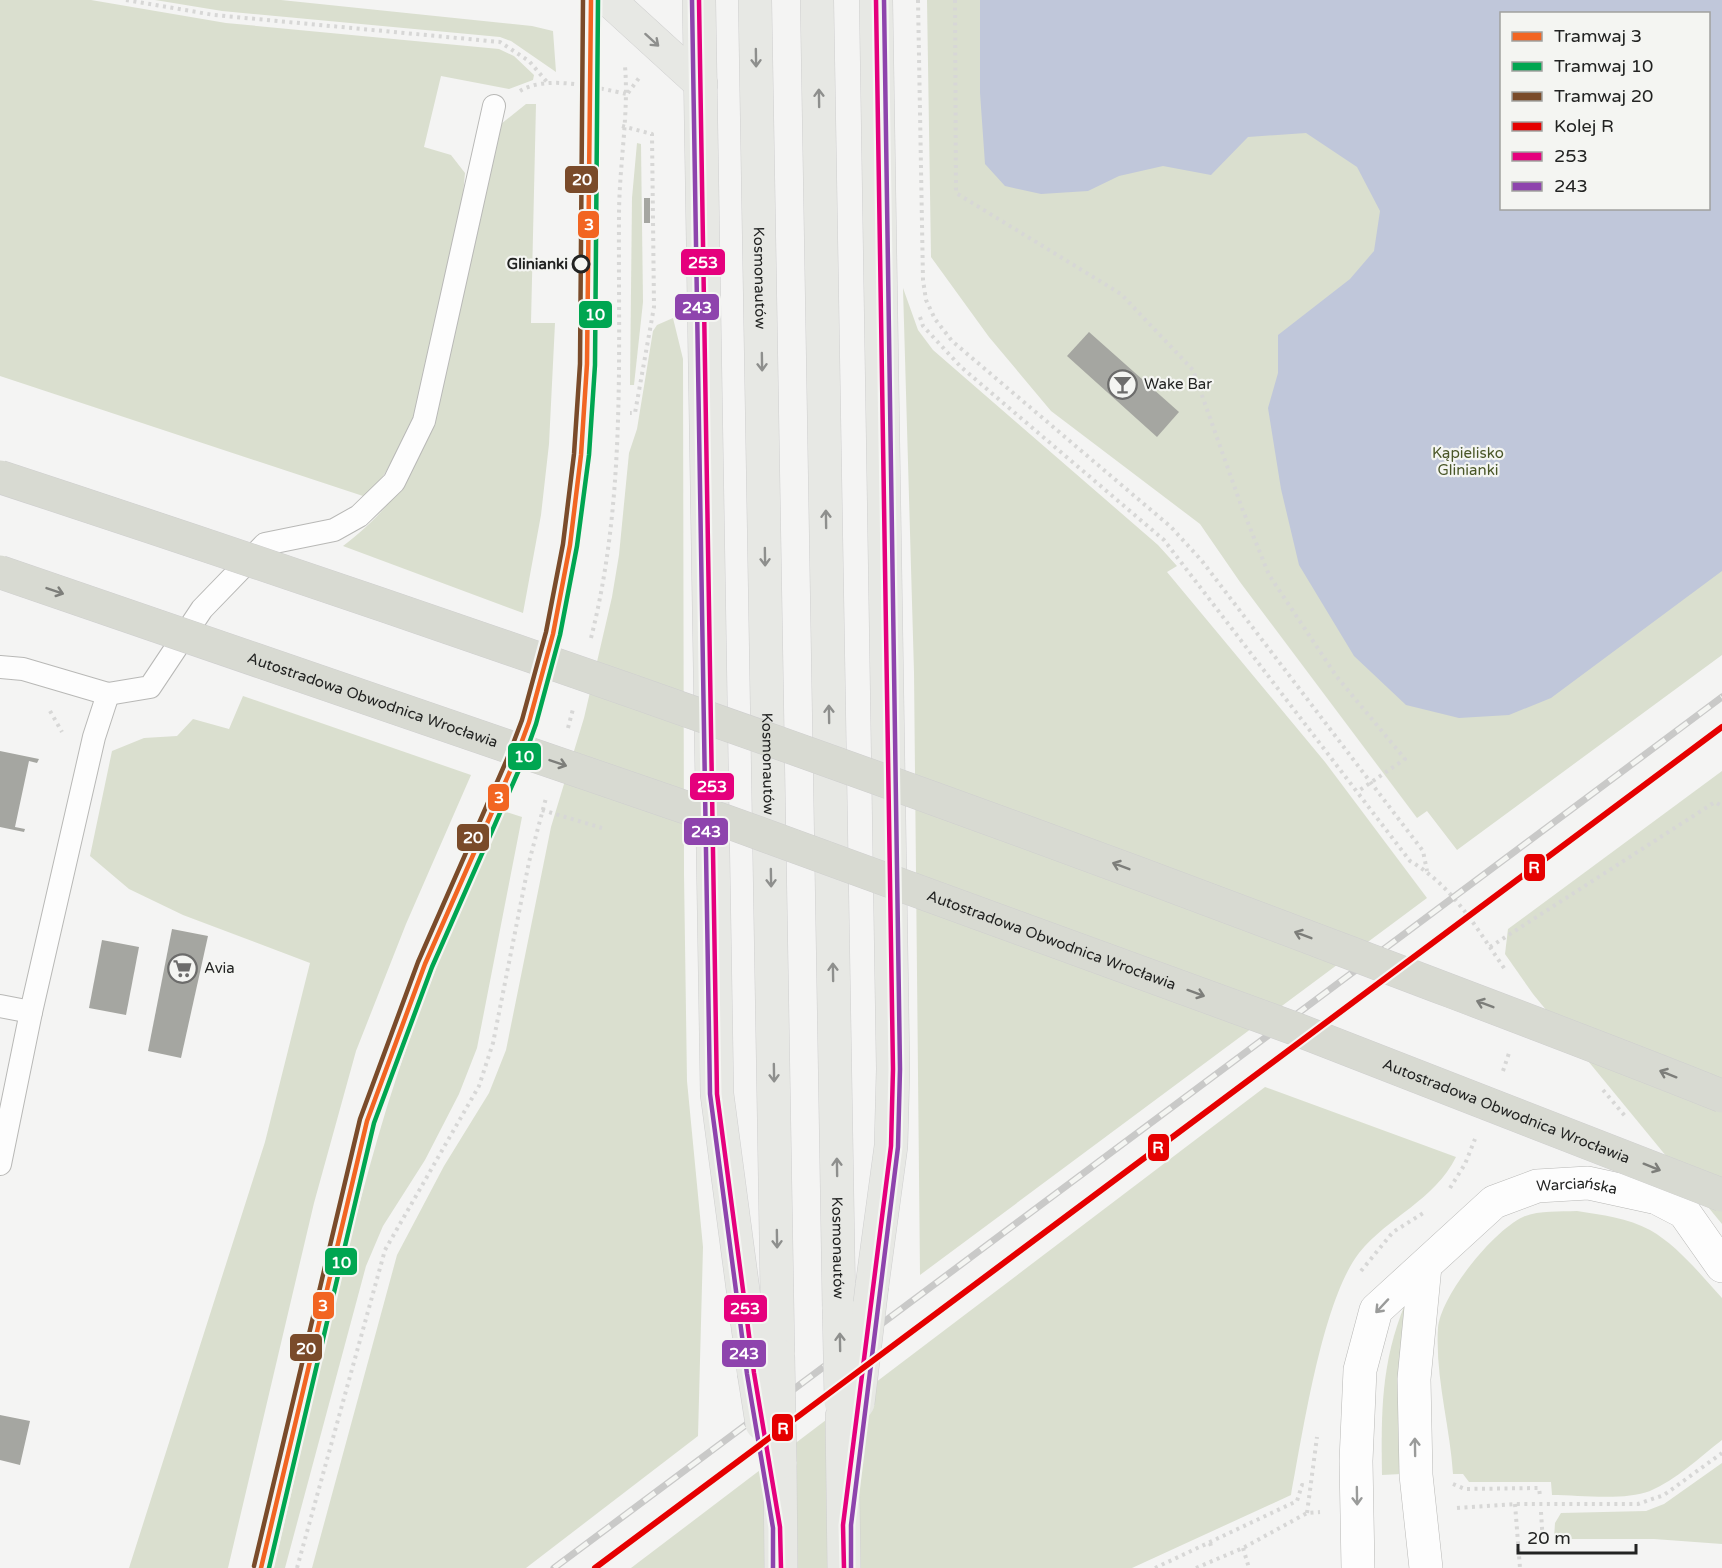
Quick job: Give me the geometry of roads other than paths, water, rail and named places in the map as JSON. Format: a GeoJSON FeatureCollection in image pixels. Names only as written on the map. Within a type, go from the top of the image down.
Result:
{"type":"FeatureCollection","features":[{"type":"Feature","properties":{"kind":"highway"},"geometry":{"type":"LineString","coordinates":[[0,477],[246,558],[729,724],[1069,846],[1722,1096]]}},
{"type":"Feature","properties":{"kind":"highway","name":"Autostradowa Obwodnica Wrocławia"},"geometry":{"type":"LineString","coordinates":[[0,572],[728,822],[1293,1028],[1722,1196]]}},
{"type":"Feature","properties":{"kind":"main road"},"geometry":{"type":"LineString","coordinates":[[609,0],[701,84]]}},
{"type":"Feature","properties":{"kind":"main road"},"geometry":{"type":"LineString","coordinates":[[699,0],[717,1094],[766,1364],[780,1527],[781,1568]]}},
{"type":"Feature","properties":{"kind":"main road","name":"Kosmonautów"},"geometry":{"type":"LineString","coordinates":[[755,0],[766,1364]]}},
{"type":"Feature","properties":{"kind":"main road","name":"Kosmonautów"},"geometry":{"type":"LineString","coordinates":[[817,0],[839,1309],[850,1409],[843,1525],[844,1568]]}},
{"type":"Feature","properties":{"kind":"main road"},"geometry":{"type":"LineString","coordinates":[[850,1409],[872,1286],[891,1146],[893,1069],[876,0]]}},
{"type":"Feature","properties":{"kind":"street","name":"Warciańska"},"geometry":{"type":"LineString","coordinates":[[1358,1568],[1356,1461],[1360,1370],[1376,1310],[1494,1202],[1537,1186],[1588,1183],[1657,1197],[1684,1212],[1722,1266]]}},
{"type":"Feature","properties":{"kind":"street"},"geometry":{"type":"LineString","coordinates":[[1425,1266],[1414,1379],[1416,1475],[1426,1568]]}},
{"type":"Feature","properties":{"kind":"lane"},"geometry":{"type":"LineString","coordinates":[[0,667],[23,669],[108,694],[150,687],[202,609],[265,544],[334,530],[358,516],[394,482],[424,421],[494,106]]}},
{"type":"Feature","properties":{"kind":"lane"},"geometry":{"type":"LineString","coordinates":[[0,1164],[31,1012],[94,737],[108,694]]}},
{"type":"Feature","properties":{"kind":"lane"},"geometry":{"type":"LineString","coordinates":[[0,1006],[31,1012]]}},
{"type":"Feature","properties":{"kind":"water","name":"Kąpielisko Glinianki"},"geometry":{"type":"Polygon","coordinates":[[[980,0],[1722,0],[1722,571],[1551,698],[1509,715],[1459,718],[1406,705],[1354,656],[1299,565],[1281,489],[1268,408],[1278,373],[1278,335],[1350,279],[1374,251],[1380,211],[1357,167],[1306,133],[1248,137],[1211,175],[1163,166],[1119,176],[1088,191],[1041,194],[1005,186],[985,164],[980,93],[980,0]]]}},
{"type":"Feature","properties":{"kind":"railway"},"geometry":{"type":"LineString","coordinates":[[554,1568],[1722,697]]}},
{"type":"Feature","properties":{"kind":"tram line","name":"20"},"geometry":{"type":"LineString","coordinates":[[254,1566],[360,1119],[418,962],[508,757],[522,720],[546,632],[563,544],[574,454],[580,364],[583,0]]}},
{"type":"Feature","properties":{"kind":"tram line","name":"3"},"geometry":{"type":"LineString","coordinates":[[261,1568],[367,1121],[425,964],[515,760],[529,722],[553,634],[570,545],[581,455],[587,364],[591,0]]}},
{"type":"Feature","properties":{"kind":"tram line","name":"10"},"geometry":{"type":"LineString","coordinates":[[269,1568],[374,1123],[432,967],[522,763],[536,724],[560,635],[577,546],[589,455],[595,365],[598,0]]}},
{"type":"Feature","properties":{"kind":"rail line","name":"R"},"geometry":{"type":"LineString","coordinates":[[595,1568],[1722,727]]}},
{"type":"Feature","properties":{"kind":"place","name":"Glinianki"},"geometry":{"type":"Point","coordinates":[581,264]}},
{"type":"Feature","properties":{"kind":"place","name":"Wake Bar"},"geometry":{"type":"Point","coordinates":[1123,384]}},
{"type":"Feature","properties":{"kind":"place","name":"Avia"},"geometry":{"type":"Point","coordinates":[183,968]}}]}
